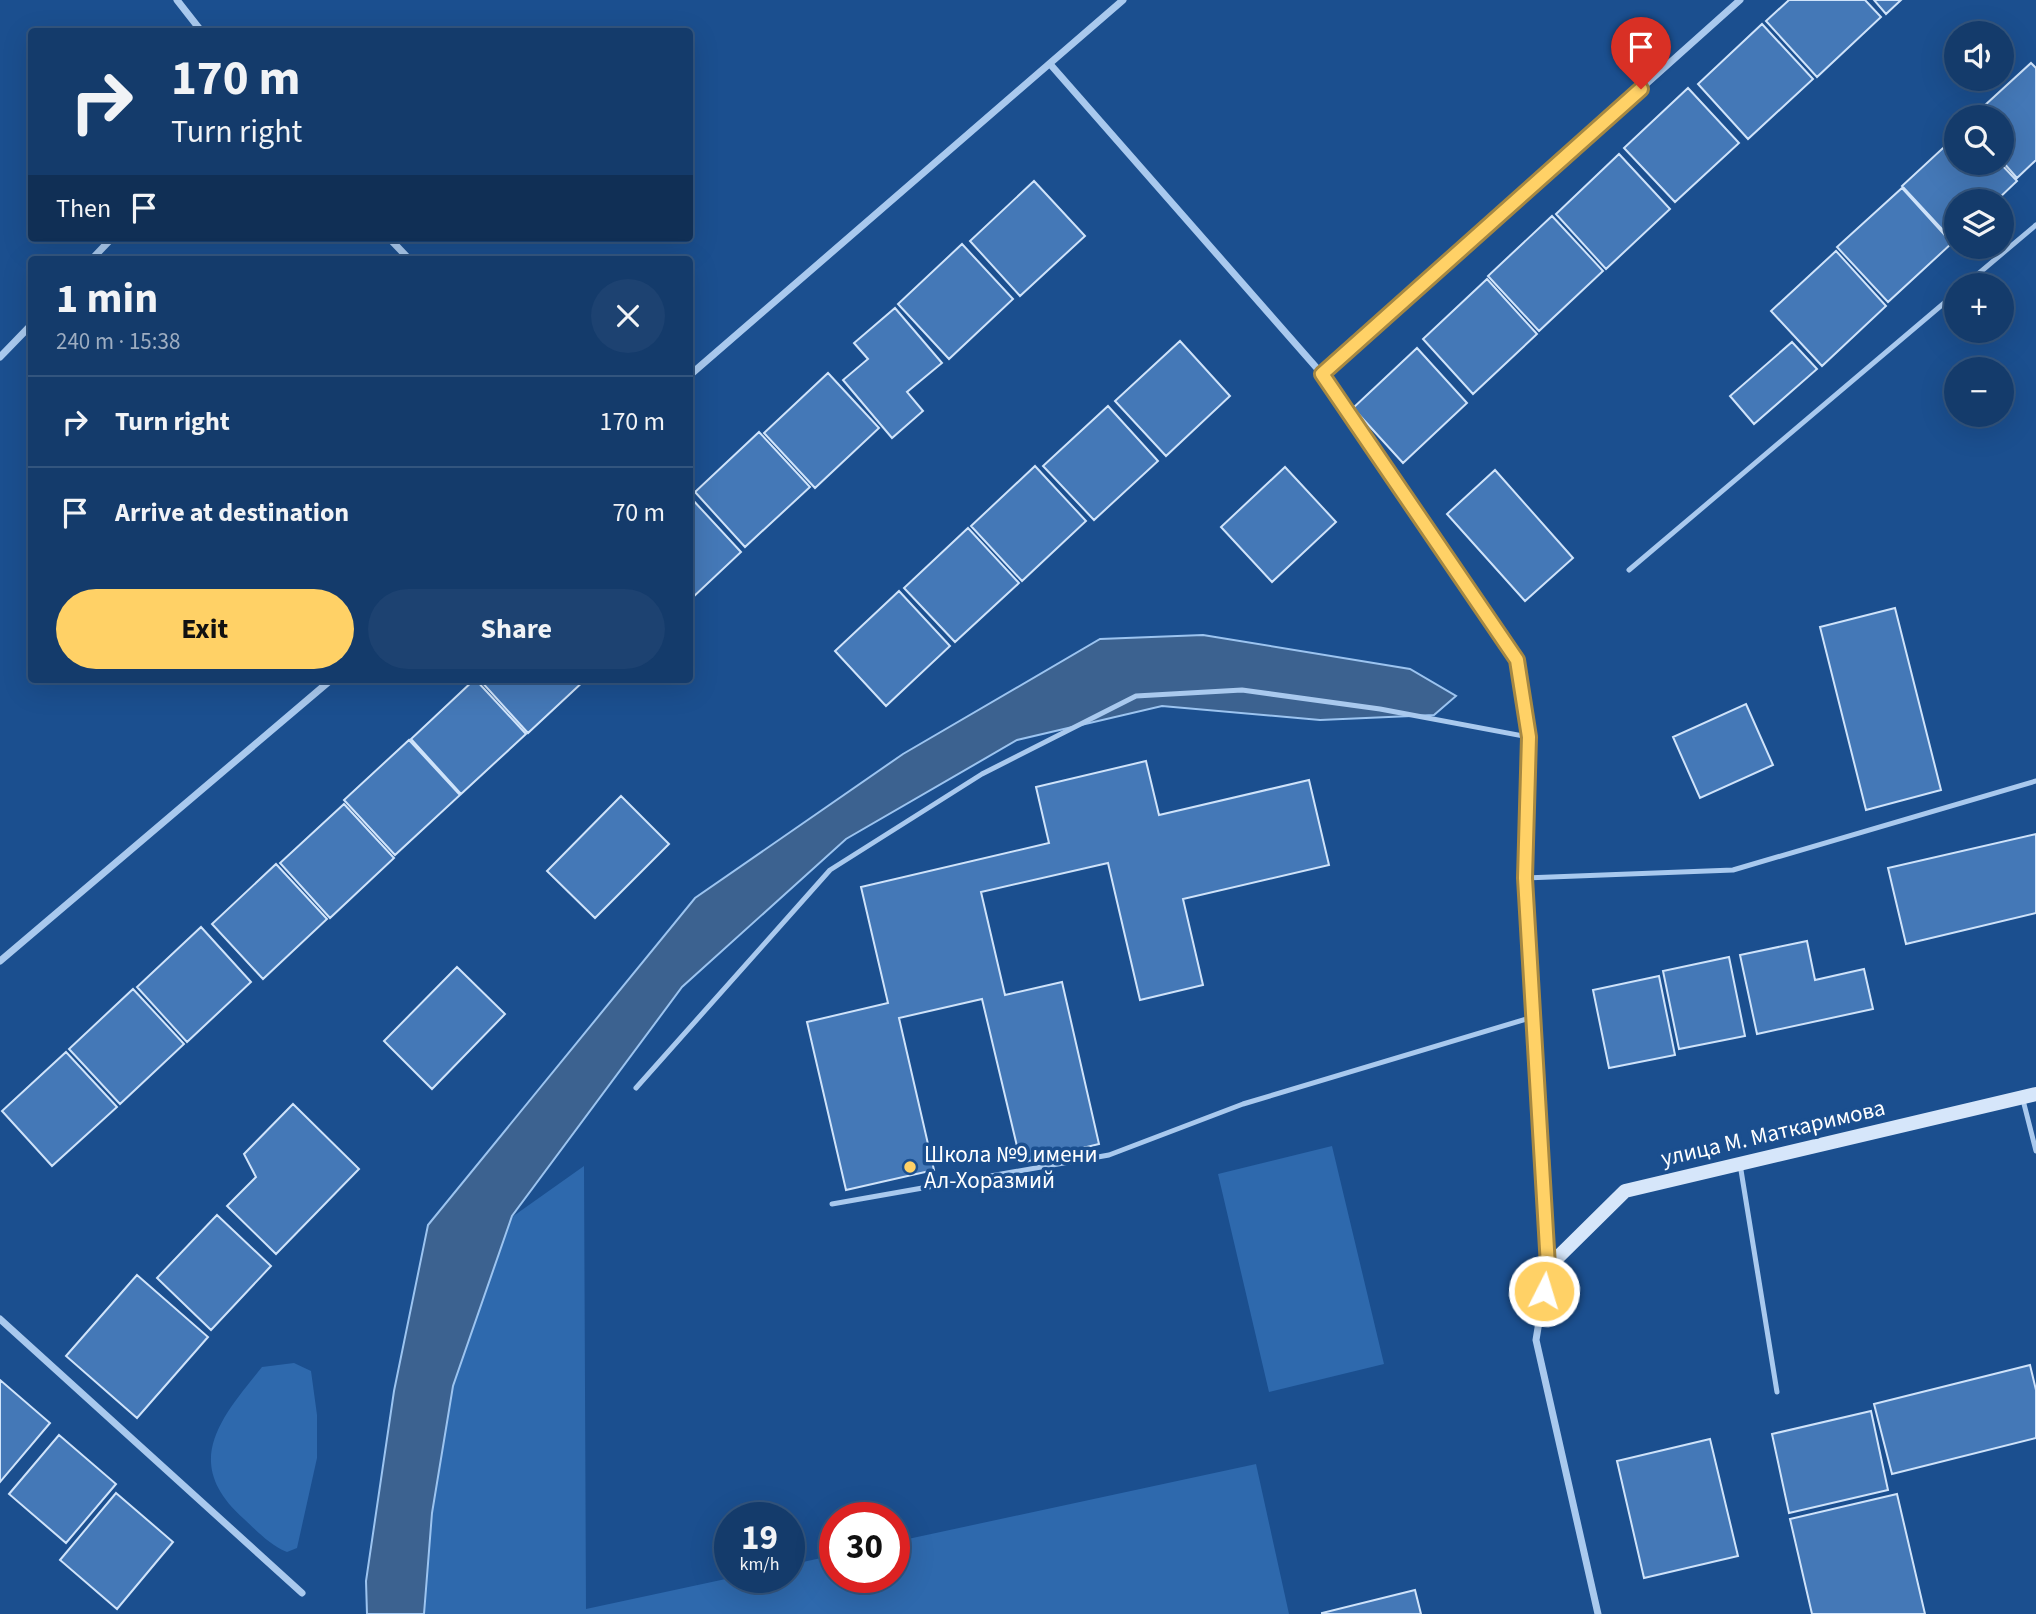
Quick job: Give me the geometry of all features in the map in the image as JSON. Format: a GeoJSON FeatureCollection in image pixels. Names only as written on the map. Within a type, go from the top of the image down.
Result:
{"type":"FeatureCollection","features":[{"type":"Feature","properties":{"kind":"street"},"geometry":{"type":"LineString","coordinates":[[177,0],[199,28]]}},
{"type":"Feature","properties":{"kind":"street"},"geometry":{"type":"LineString","coordinates":[[693,371],[1123,0]]}},
{"type":"Feature","properties":{"kind":"street"},"geometry":{"type":"LineString","coordinates":[[1322,374],[1740,0]]}},
{"type":"Feature","properties":{"kind":"street"},"geometry":{"type":"LineString","coordinates":[[1050,64],[1322,374],[1517,660],[1529,737],[1525,878],[1548,1266],[1536,1340],[1598,1614]]}},
{"type":"Feature","properties":{"kind":"street"},"geometry":{"type":"LineString","coordinates":[[95,256],[107,242]]}},
{"type":"Feature","properties":{"kind":"street"},"geometry":{"type":"LineString","coordinates":[[393,242],[406,256]]}},
{"type":"Feature","properties":{"kind":"street"},"geometry":{"type":"LineString","coordinates":[[0,358],[28,328]]}},
{"type":"Feature","properties":{"kind":"street"},"geometry":{"type":"LineString","coordinates":[[0,961],[327,683]]}},
{"type":"Feature","properties":{"kind":"street","name":"улица М. Маткаримова"},"geometry":{"type":"LineString","coordinates":[[1548,1266],[1625,1191],[2029,1095]]}},
{"type":"Feature","properties":{"kind":"street"},"geometry":{"type":"LineString","coordinates":[[0,1319],[302,1593]]}},
{"type":"Feature","properties":{"kind":"lane"},"geometry":{"type":"LineString","coordinates":[[1979,273],[2036,225]]}},
{"type":"Feature","properties":{"kind":"lane"},"geometry":{"type":"LineString","coordinates":[[1629,570],[1944,303]]}},
{"type":"Feature","properties":{"kind":"lane"},"geometry":{"type":"LineString","coordinates":[[636,1088],[830,870],[982,774],[1136,696],[1242,690],[1380,709],[1529,737]]}},
{"type":"Feature","properties":{"kind":"lane"},"geometry":{"type":"LineString","coordinates":[[1525,878],[1733,870],[2036,781]]}},
{"type":"Feature","properties":{"kind":"lane"},"geometry":{"type":"LineString","coordinates":[[832,1204],[1109,1155],[1243,1104],[1533,1017]]}},
{"type":"Feature","properties":{"kind":"lane"},"geometry":{"type":"LineString","coordinates":[[2029,1095],[2036,1151]]}},
{"type":"Feature","properties":{"kind":"lane"},"geometry":{"type":"LineString","coordinates":[[1740,1164],[1777,1392]]}},
{"type":"Feature","properties":{"kind":"shaded area"},"geometry":{"type":"Polygon","coordinates":[[[1203,635],[1410,669],[1456,696],[1434,715],[1320,720],[1162,706],[1017,740],[846,839],[682,987],[512,1216],[453,1386],[432,1513],[424,1614],[367,1614],[366,1581],[394,1391],[428,1225],[695,898],[903,754],[1100,639],[1203,635]]]}},
{"type":"Feature","properties":{"kind":"shaded area"},"geometry":{"type":"Polygon","coordinates":[[[1332,1146],[1384,1364],[1269,1392],[1218,1174],[1332,1146]]]}},
{"type":"Feature","properties":{"kind":"shaded area"},"geometry":{"type":"Polygon","coordinates":[[[584,1166],[586,1609],[714,1582],[714,1593],[805,1593],[805,1562],[819,1558],[819,1593],[910,1593],[910,1539],[1256,1464],[1289,1614],[424,1614],[432,1513],[453,1386],[512,1217],[584,1166]]]}},
{"type":"Feature","properties":{"kind":"shaded area"},"geometry":{"type":"Polygon","coordinates":[[[294,1363],[311,1371],[317,1415],[317,1458],[297,1548],[287,1552],[264,1537],[225,1499],[214,1479],[211,1460],[221,1423],[262,1367],[294,1363]]]}},
{"type":"Feature","properties":{"kind":"building"},"geometry":{"type":"Polygon","coordinates":[[[1789,0],[1865,0],[1881,17],[1817,77],[1766,21],[1789,0]]]}},
{"type":"Feature","properties":{"kind":"building"},"geometry":{"type":"Polygon","coordinates":[[[1874,0],[1901,0],[1886,14],[1874,0]]]}},
{"type":"Feature","properties":{"kind":"building"},"geometry":{"type":"Polygon","coordinates":[[[1762,24],[1813,79],[1748,139],[1698,84],[1762,24]]]}},
{"type":"Feature","properties":{"kind":"building"},"geometry":{"type":"Polygon","coordinates":[[[2031,63],[2036,68],[2036,160],[2017,178],[2014,175],[2014,105],[1985,105],[2000,91],[2014,91],[2014,79],[2031,63]]]}},
{"type":"Feature","properties":{"kind":"building"},"geometry":{"type":"Polygon","coordinates":[[[1688,88],[1739,143],[1675,202],[1624,148],[1688,88]]]}},
{"type":"Feature","properties":{"kind":"building"},"geometry":{"type":"Polygon","coordinates":[[[1944,147],[1944,175],[2011,175],[2017,181],[2009,189],[1944,189],[1944,231],[1902,186],[1944,147]]]}},
{"type":"Feature","properties":{"kind":"building"},"geometry":{"type":"Polygon","coordinates":[[[1619,154],[1670,209],[1606,269],[1556,214],[1619,154]]]}},
{"type":"Feature","properties":{"kind":"building"},"geometry":{"type":"Polygon","coordinates":[[[1034,181],[1085,236],[1020,296],[970,241],[1034,181]]]}},
{"type":"Feature","properties":{"kind":"building"},"geometry":{"type":"Polygon","coordinates":[[[1902,188],[1944,234],[1944,250],[1888,302],[1837,247],[1902,188]]]}},
{"type":"Feature","properties":{"kind":"building"},"geometry":{"type":"Polygon","coordinates":[[[1552,216],[1603,271],[1539,331],[1488,276],[1552,216]]]}},
{"type":"Feature","properties":{"kind":"building"},"geometry":{"type":"Polygon","coordinates":[[[962,244],[1013,299],[949,359],[898,304],[962,244]]]}},
{"type":"Feature","properties":{"kind":"building"},"geometry":{"type":"Polygon","coordinates":[[[1836,251],[1886,306],[1822,366],[1771,311],[1836,251]]]}},
{"type":"Feature","properties":{"kind":"building"},"geometry":{"type":"Polygon","coordinates":[[[1487,279],[1537,334],[1473,394],[1423,339],[1487,279]]]}},
{"type":"Feature","properties":{"kind":"building"},"geometry":{"type":"Polygon","coordinates":[[[895,308],[942,363],[907,392],[923,411],[892,438],[843,380],[868,359],[854,343],[895,308]]]}},
{"type":"Feature","properties":{"kind":"building"},"geometry":{"type":"Polygon","coordinates":[[[1180,341],[1230,396],[1166,456],[1115,401],[1180,341]]]}},
{"type":"Feature","properties":{"kind":"building"},"geometry":{"type":"Polygon","coordinates":[[[1792,342],[1817,369],[1754,424],[1730,396],[1792,342]]]}},
{"type":"Feature","properties":{"kind":"building"},"geometry":{"type":"Polygon","coordinates":[[[1417,348],[1467,403],[1403,463],[1353,408],[1417,348]]]}},
{"type":"Feature","properties":{"kind":"building"},"geometry":{"type":"Polygon","coordinates":[[[828,373],[879,428],[815,488],[764,433],[828,373]]]}},
{"type":"Feature","properties":{"kind":"building"},"geometry":{"type":"Polygon","coordinates":[[[1108,406],[1158,461],[1094,520],[1043,466],[1108,406]]]}},
{"type":"Feature","properties":{"kind":"building"},"geometry":{"type":"Polygon","coordinates":[[[759,432],[810,487],[745,547],[695,492],[759,432]]]}},
{"type":"Feature","properties":{"kind":"building"},"geometry":{"type":"Polygon","coordinates":[[[1035,466],[1086,521],[1022,581],[971,526],[1035,466]]]}},
{"type":"Feature","properties":{"kind":"building"},"geometry":{"type":"Polygon","coordinates":[[[1285,467],[1336,522],[1272,582],[1221,527],[1285,467]]]}},
{"type":"Feature","properties":{"kind":"building"},"geometry":{"type":"Polygon","coordinates":[[[1495,470],[1573,558],[1525,601],[1447,514],[1495,470]]]}},
{"type":"Feature","properties":{"kind":"building"},"geometry":{"type":"Polygon","coordinates":[[[693,500],[741,552],[693,597],[693,500]]]}},
{"type":"Feature","properties":{"kind":"building"},"geometry":{"type":"Polygon","coordinates":[[[968,528],[1019,583],[955,642],[904,588],[968,528]]]}},
{"type":"Feature","properties":{"kind":"building"},"geometry":{"type":"Polygon","coordinates":[[[899,591],[950,646],[886,706],[835,651],[899,591]]]}},
{"type":"Feature","properties":{"kind":"building"},"geometry":{"type":"Polygon","coordinates":[[[1895,608],[1941,790],[1866,810],[1820,627],[1895,608]]]}},
{"type":"Feature","properties":{"kind":"building"},"geometry":{"type":"Polygon","coordinates":[[[471,683],[479,683],[526,734],[461,794],[411,739],[471,683]]]}},
{"type":"Feature","properties":{"kind":"building"},"geometry":{"type":"Polygon","coordinates":[[[483,683],[582,683],[528,733],[483,683]]]}},
{"type":"Feature","properties":{"kind":"building"},"geometry":{"type":"Polygon","coordinates":[[[1746,704],[1773,765],[1700,798],[1673,737],[1746,704]]]}},
{"type":"Feature","properties":{"kind":"building"},"geometry":{"type":"Polygon","coordinates":[[[409,740],[460,795],[395,855],[344,800],[409,740]]]}},
{"type":"Feature","properties":{"kind":"building"},"geometry":{"type":"Polygon","coordinates":[[[1146,761],[1159,815],[1309,780],[1329,865],[1183,899],[1203,985],[1140,1000],[1108,863],[981,892],[1005,995],[1062,982],[1099,1144],[1021,1163],[982,999],[899,1018],[934,1170],[846,1190],[807,1022],[888,1003],[861,887],[1049,843],[1036,787],[1146,761]]]}},
{"type":"Feature","properties":{"kind":"building"},"geometry":{"type":"Polygon","coordinates":[[[621,796],[669,844],[595,918],[547,871],[621,796]]]}},
{"type":"Feature","properties":{"kind":"building"},"geometry":{"type":"Polygon","coordinates":[[[344,804],[394,858],[330,918],[280,863],[344,804]]]}},
{"type":"Feature","properties":{"kind":"building"},"geometry":{"type":"Polygon","coordinates":[[[2036,834],[2036,913],[1906,944],[1888,868],[2036,834]]]}},
{"type":"Feature","properties":{"kind":"building"},"geometry":{"type":"Polygon","coordinates":[[[276,864],[327,919],[263,979],[212,924],[276,864]]]}},
{"type":"Feature","properties":{"kind":"building"},"geometry":{"type":"Polygon","coordinates":[[[201,927],[251,982],[187,1042],[137,987],[201,927]]]}},
{"type":"Feature","properties":{"kind":"building"},"geometry":{"type":"Polygon","coordinates":[[[1807,941],[1815,980],[1864,969],[1873,1009],[1757,1034],[1740,955],[1807,941]]]}},
{"type":"Feature","properties":{"kind":"building"},"geometry":{"type":"Polygon","coordinates":[[[1729,957],[1745,1036],[1679,1049],[1663,971],[1729,957]]]}},
{"type":"Feature","properties":{"kind":"building"},"geometry":{"type":"Polygon","coordinates":[[[457,967],[505,1014],[432,1089],[384,1041],[457,967]]]}},
{"type":"Feature","properties":{"kind":"building"},"geometry":{"type":"Polygon","coordinates":[[[1659,976],[1675,1055],[1609,1068],[1593,990],[1659,976]]]}},
{"type":"Feature","properties":{"kind":"building"},"geometry":{"type":"Polygon","coordinates":[[[133,989],[184,1044],[120,1104],[69,1049],[133,989]]]}},
{"type":"Feature","properties":{"kind":"building"},"geometry":{"type":"Polygon","coordinates":[[[66,1052],[117,1107],[52,1166],[2,1111],[66,1052]]]}},
{"type":"Feature","properties":{"kind":"building"},"geometry":{"type":"Polygon","coordinates":[[[293,1104],[359,1169],[276,1254],[227,1206],[256,1177],[244,1154],[293,1104]]]}},
{"type":"Feature","properties":{"kind":"building"},"geometry":{"type":"Polygon","coordinates":[[[217,1215],[271,1266],[211,1330],[157,1278],[217,1215]]]}},
{"type":"Feature","properties":{"kind":"building"},"geometry":{"type":"Polygon","coordinates":[[[137,1275],[208,1337],[137,1418],[66,1356],[137,1275]]]}},
{"type":"Feature","properties":{"kind":"building"},"geometry":{"type":"Polygon","coordinates":[[[2030,1365],[2036,1390],[2036,1438],[1892,1474],[1874,1404],[2030,1365]]]}},
{"type":"Feature","properties":{"kind":"building"},"geometry":{"type":"Polygon","coordinates":[[[0,1380],[50,1423],[0,1482],[0,1380]]]}},
{"type":"Feature","properties":{"kind":"building"},"geometry":{"type":"Polygon","coordinates":[[[1871,1411],[1888,1490],[1789,1513],[1772,1434],[1871,1411]]]}},
{"type":"Feature","properties":{"kind":"building"},"geometry":{"type":"Polygon","coordinates":[[[59,1435],[116,1484],[66,1543],[9,1494],[59,1435]]]}},
{"type":"Feature","properties":{"kind":"building"},"geometry":{"type":"Polygon","coordinates":[[[1710,1439],[1738,1556],[1644,1578],[1617,1461],[1710,1439]]]}},
{"type":"Feature","properties":{"kind":"building"},"geometry":{"type":"Polygon","coordinates":[[[116,1493],[173,1542],[117,1609],[60,1560],[116,1493]]]}},
{"type":"Feature","properties":{"kind":"building"},"geometry":{"type":"Polygon","coordinates":[[[1897,1494],[1925,1614],[1812,1614],[1790,1519],[1897,1494]]]}},
{"type":"Feature","properties":{"kind":"building"},"geometry":{"type":"Polygon","coordinates":[[[1415,1590],[1421,1614],[1322,1614],[1322,1613],[1415,1590]]]}},
{"type":"Feature","properties":{"kind":"place","name":"Школа №9 имени Ал-Хоразмий"},"geometry":{"type":"Point","coordinates":[910,1167]}},
{"type":"Feature","properties":{"kind":"route"},"geometry":{"type":"LineString","coordinates":[[1544,1291],[1548,1266],[1525,878],[1529,737],[1517,660],[1322,374],[1641,89]]}}]}
